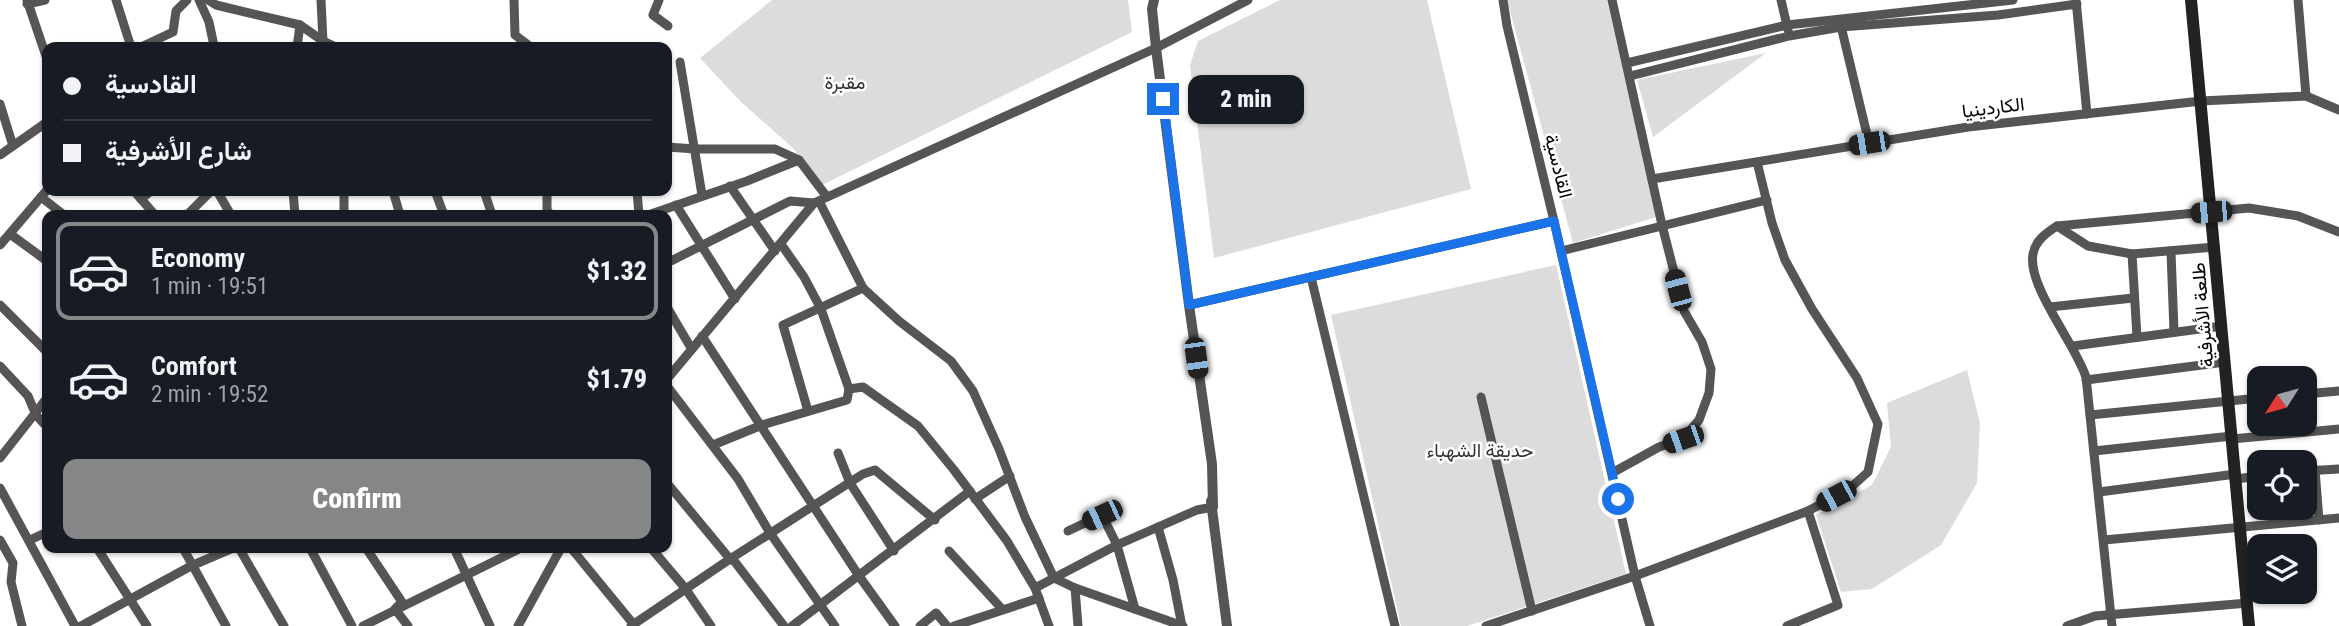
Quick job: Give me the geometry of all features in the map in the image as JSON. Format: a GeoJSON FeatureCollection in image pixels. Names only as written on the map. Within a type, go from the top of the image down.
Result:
{"type":"FeatureCollection","features":[{"type":"Feature","properties":{"kind":"main road","name":"طلعة الأشرفية"},"geometry":{"type":"LineString","coordinates":[[2191,0],[2247,592]]}},
{"type":"Feature","properties":{"kind":"main road","name":"طلعة الأشرفية"},"geometry":{"type":"LineString","coordinates":[[2248,604],[2249,626]]}},
{"type":"Feature","properties":{"kind":"street"},"geometry":{"type":"LineString","coordinates":[[42,45],[27,2],[45,0]]}},
{"type":"Feature","properties":{"kind":"street"},"geometry":{"type":"LineString","coordinates":[[116,0],[129,42]]}},
{"type":"Feature","properties":{"kind":"street"},"geometry":{"type":"LineString","coordinates":[[152,42],[173,32],[176,11],[187,0]]}},
{"type":"Feature","properties":{"kind":"street"},"geometry":{"type":"LineString","coordinates":[[199,0],[209,22],[213,42]]}},
{"type":"Feature","properties":{"kind":"street"},"geometry":{"type":"LineString","coordinates":[[208,0],[216,5],[300,25],[323,41]]}},
{"type":"Feature","properties":{"kind":"street"},"geometry":{"type":"LineString","coordinates":[[321,0],[323,41]]}},
{"type":"Feature","properties":{"kind":"street"},"geometry":{"type":"LineString","coordinates":[[514,0],[515,35],[524,42]]}},
{"type":"Feature","properties":{"kind":"street"},"geometry":{"type":"LineString","coordinates":[[659,0],[653,15],[668,26]]}},
{"type":"Feature","properties":{"kind":"street"},"geometry":{"type":"LineString","coordinates":[[672,261],[790,201],[820,200],[1156,48],[1248,0]]}},
{"type":"Feature","properties":{"kind":"street","name":"القادسية"},"geometry":{"type":"LineString","coordinates":[[1503,0],[1635,576],[1650,626]]}},
{"type":"Feature","properties":{"kind":"street"},"geometry":{"type":"LineString","coordinates":[[1612,0],[1684,311],[1702,342],[1710,369],[1710,393],[1699,420],[1683,439],[1660,447],[1612,473]]}},
{"type":"Feature","properties":{"kind":"street"},"geometry":{"type":"LineString","coordinates":[[1781,0],[1789,36]]}},
{"type":"Feature","properties":{"kind":"street"},"geometry":{"type":"LineString","coordinates":[[1630,76],[1840,23],[2013,0]]}},
{"type":"Feature","properties":{"kind":"street"},"geometry":{"type":"LineString","coordinates":[[2298,0],[2306,96]]}},
{"type":"Feature","properties":{"kind":"street"},"geometry":{"type":"LineString","coordinates":[[1627,63],[1787,24],[1998,15],[2077,2],[2087,114]]}},
{"type":"Feature","properties":{"kind":"street"},"geometry":{"type":"LineString","coordinates":[[1152,3],[1206,436],[1212,464],[1213,507],[1223,578],[1221,586],[1230,626]]}},
{"type":"Feature","properties":{"kind":"street"},"geometry":{"type":"LineString","coordinates":[[1840,23],[1869,143]]}},
{"type":"Feature","properties":{"kind":"street"},"geometry":{"type":"LineString","coordinates":[[298,42],[300,25]]}},
{"type":"Feature","properties":{"kind":"street"},"geometry":{"type":"LineString","coordinates":[[680,62],[702,195]]}},
{"type":"Feature","properties":{"kind":"street","name":"الكاردينيا"},"geometry":{"type":"LineString","coordinates":[[1652,179],[1968,127],[2201,101],[2306,96],[2339,110]]}},
{"type":"Feature","properties":{"kind":"street"},"geometry":{"type":"LineString","coordinates":[[0,104],[13,146]]}},
{"type":"Feature","properties":{"kind":"street"},"geometry":{"type":"LineString","coordinates":[[0,155],[42,126]]}},
{"type":"Feature","properties":{"kind":"street"},"geometry":{"type":"LineString","coordinates":[[672,147],[775,149],[799,160],[863,288],[899,321],[951,361],[972,391],[1054,578],[1182,626]]}},
{"type":"Feature","properties":{"kind":"street"},"geometry":{"type":"LineString","coordinates":[[662,210],[799,160]]}},
{"type":"Feature","properties":{"kind":"street"},"geometry":{"type":"LineString","coordinates":[[1486,626],[1635,576],[1808,511],[1849,489],[1868,472],[1878,424],[1857,378],[1812,309],[1785,260],[1772,223],[1757,162]]}},
{"type":"Feature","properties":{"kind":"street"},"geometry":{"type":"LineString","coordinates":[[713,445],[762,425],[847,400],[849,389],[821,309],[804,277],[752,220],[730,186]]}},
{"type":"Feature","properties":{"kind":"street"},"geometry":{"type":"LineString","coordinates":[[0,245],[42,195]]}},
{"type":"Feature","properties":{"kind":"street"},"geometry":{"type":"LineString","coordinates":[[47,196],[59,210]]}},
{"type":"Feature","properties":{"kind":"street"},"geometry":{"type":"LineString","coordinates":[[138,196],[148,210]]}},
{"type":"Feature","properties":{"kind":"street"},"geometry":{"type":"LineString","coordinates":[[141,199],[145,196]]}},
{"type":"Feature","properties":{"kind":"street"},"geometry":{"type":"LineString","coordinates":[[192,210],[206,196]]}},
{"type":"Feature","properties":{"kind":"street"},"geometry":{"type":"LineString","coordinates":[[672,373],[820,200]]}},
{"type":"Feature","properties":{"kind":"street"},"geometry":{"type":"LineString","coordinates":[[1561,251],[1767,200]]}},
{"type":"Feature","properties":{"kind":"street"},"geometry":{"type":"LineString","coordinates":[[676,205],[735,299]]}},
{"type":"Feature","properties":{"kind":"street"},"geometry":{"type":"LineString","coordinates":[[2112,626],[2086,380],[2081,360],[2036,280],[2033,253],[2038,242],[2057,226],[2249,208],[2298,216],[2339,232]]}},
{"type":"Feature","properties":{"kind":"street"},"geometry":{"type":"LineString","coordinates":[[1189,305],[1554,221]]}},
{"type":"Feature","properties":{"kind":"street"},"geometry":{"type":"LineString","coordinates":[[2057,226],[2088,246],[2132,254],[2215,247]]}},
{"type":"Feature","properties":{"kind":"street"},"geometry":{"type":"LineString","coordinates":[[10,234],[42,257]]}},
{"type":"Feature","properties":{"kind":"street"},"geometry":{"type":"LineString","coordinates":[[2171,252],[2174,331]]}},
{"type":"Feature","properties":{"kind":"street"},"geometry":{"type":"LineString","coordinates":[[2132,254],[2137,337]]}},
{"type":"Feature","properties":{"kind":"street"},"geometry":{"type":"LineString","coordinates":[[1311,277],[1395,626]]}},
{"type":"Feature","properties":{"kind":"street"},"geometry":{"type":"LineString","coordinates":[[808,411],[783,325],[863,288]]}},
{"type":"Feature","properties":{"kind":"street"},"geometry":{"type":"LineString","coordinates":[[2050,307],[2133,298]]}},
{"type":"Feature","properties":{"kind":"street"},"geometry":{"type":"LineString","coordinates":[[0,305],[42,347]]}},
{"type":"Feature","properties":{"kind":"street"},"geometry":{"type":"LineString","coordinates":[[672,315],[691,348]]}},
{"type":"Feature","properties":{"kind":"street"},"geometry":{"type":"LineString","coordinates":[[2073,346],[2222,326]]}},
{"type":"Feature","properties":{"kind":"street"},"geometry":{"type":"LineString","coordinates":[[702,336],[859,576],[895,626]]}},
{"type":"Feature","properties":{"kind":"street"},"geometry":{"type":"LineString","coordinates":[[2086,380],[2225,362]]}},
{"type":"Feature","properties":{"kind":"street"},"geometry":{"type":"LineString","coordinates":[[0,366],[28,396],[36,415],[42,422]]}},
{"type":"Feature","properties":{"kind":"street"},"geometry":{"type":"LineString","coordinates":[[849,389],[863,387],[918,426],[1007,541],[1037,593],[1049,626]]}},
{"type":"Feature","properties":{"kind":"street"},"geometry":{"type":"LineString","coordinates":[[2317,393],[2339,391]]}},
{"type":"Feature","properties":{"kind":"street"},"geometry":{"type":"LineString","coordinates":[[672,392],[738,479],[770,533],[835,626]]}},
{"type":"Feature","properties":{"kind":"street"},"geometry":{"type":"LineString","coordinates":[[1481,397],[1532,611]]}},
{"type":"Feature","properties":{"kind":"street"},"geometry":{"type":"LineString","coordinates":[[2090,415],[2247,399]]}},
{"type":"Feature","properties":{"kind":"street"},"geometry":{"type":"LineString","coordinates":[[2,452],[42,406]]}},
{"type":"Feature","properties":{"kind":"street"},"geometry":{"type":"LineString","coordinates":[[2094,451],[2339,429]]}},
{"type":"Feature","properties":{"kind":"street"},"geometry":{"type":"LineString","coordinates":[[838,453],[850,483],[894,551]]}},
{"type":"Feature","properties":{"kind":"street"},"geometry":{"type":"LineString","coordinates":[[2317,471],[2339,469]]}},
{"type":"Feature","properties":{"kind":"street"},"geometry":{"type":"LineString","coordinates":[[575,553],[633,625],[770,533],[875,470],[935,520]]}},
{"type":"Feature","properties":{"kind":"street"},"geometry":{"type":"LineString","coordinates":[[792,626],[935,520],[973,495],[1010,476]]}},
{"type":"Feature","properties":{"kind":"street"},"geometry":{"type":"LineString","coordinates":[[2099,492],[2247,477]]}},
{"type":"Feature","properties":{"kind":"street"},"geometry":{"type":"LineString","coordinates":[[0,488],[75,626]]}},
{"type":"Feature","properties":{"kind":"street"},"geometry":{"type":"LineString","coordinates":[[672,489],[735,562],[783,626]]}},
{"type":"Feature","properties":{"kind":"street"},"geometry":{"type":"LineString","coordinates":[[954,626],[1037,593],[1054,578],[1116,545],[1197,510],[1213,507]]}},
{"type":"Feature","properties":{"kind":"street"},"geometry":{"type":"LineString","coordinates":[[2317,509],[2319,520]]}},
{"type":"Feature","properties":{"kind":"street"},"geometry":{"type":"LineString","coordinates":[[1787,626],[1838,605],[1808,511]]}},
{"type":"Feature","properties":{"kind":"street"},"geometry":{"type":"LineString","coordinates":[[1068,531],[1102,515],[1116,545],[1135,609]]}},
{"type":"Feature","properties":{"kind":"street"},"geometry":{"type":"LineString","coordinates":[[2104,540],[2339,517]]}},
{"type":"Feature","properties":{"kind":"street"},"geometry":{"type":"LineString","coordinates":[[1158,527],[1182,626]]}},
{"type":"Feature","properties":{"kind":"street"},"geometry":{"type":"LineString","coordinates":[[30,540],[42,534]]}},
{"type":"Feature","properties":{"kind":"street"},"geometry":{"type":"LineString","coordinates":[[0,540],[13,563],[11,582],[22,626]]}},
{"type":"Feature","properties":{"kind":"street"},"geometry":{"type":"LineString","coordinates":[[949,551],[1002,609]]}},
{"type":"Feature","properties":{"kind":"street"},"geometry":{"type":"LineString","coordinates":[[100,553],[147,626]]}},
{"type":"Feature","properties":{"kind":"street"},"geometry":{"type":"LineString","coordinates":[[185,553],[226,626]]}},
{"type":"Feature","properties":{"kind":"street"},"geometry":{"type":"LineString","coordinates":[[81,626],[191,566],[221,553]]}},
{"type":"Feature","properties":{"kind":"street"},"geometry":{"type":"LineString","coordinates":[[242,553],[284,626]]}},
{"type":"Feature","properties":{"kind":"street"},"geometry":{"type":"LineString","coordinates":[[313,553],[352,626]]}},
{"type":"Feature","properties":{"kind":"street"},"geometry":{"type":"LineString","coordinates":[[369,553],[401,602],[395,608]]}},
{"type":"Feature","properties":{"kind":"street"},"geometry":{"type":"LineString","coordinates":[[456,553],[490,626]]}},
{"type":"Feature","properties":{"kind":"street"},"geometry":{"type":"LineString","coordinates":[[363,626],[510,553]]}},
{"type":"Feature","properties":{"kind":"street"},"geometry":{"type":"LineString","coordinates":[[518,626],[558,553]]}},
{"type":"Feature","properties":{"kind":"street"},"geometry":{"type":"LineString","coordinates":[[655,553],[685,588],[711,626]]}},
{"type":"Feature","properties":{"kind":"street"},"geometry":{"type":"LineString","coordinates":[[1075,588],[1078,626]]}},
{"type":"Feature","properties":{"kind":"street"},"geometry":{"type":"LineString","coordinates":[[2067,626],[2095,616],[2247,603]]}},
{"type":"Feature","properties":{"kind":"street"},"geometry":{"type":"LineString","coordinates":[[395,608],[408,626]]}},
{"type":"Feature","properties":{"kind":"street"},"geometry":{"type":"LineString","coordinates":[[920,626],[936,612],[947,626]]}},
{"type":"Feature","properties":{"kind":"green space","name":"مقبرة"},"geometry":{"type":"Polygon","coordinates":[[[772,0],[1128,0],[1132,32],[822,185],[793,148],[741,102],[700,58],[772,0]]]}},
{"type":"Feature","properties":{"kind":"green space"},"geometry":{"type":"Polygon","coordinates":[[[1280,0],[1427,0],[1471,189],[1214,258],[1190,65],[1198,41],[1280,0]]]}},
{"type":"Feature","properties":{"kind":"green space"},"geometry":{"type":"Polygon","coordinates":[[[1507,0],[1607,0],[1656,217],[1573,243],[1507,0]]]}},
{"type":"Feature","properties":{"kind":"green space"},"geometry":{"type":"Polygon","coordinates":[[[1766,53],[1653,137],[1637,80],[1766,53]]]}},
{"type":"Feature","properties":{"kind":"green space","name":"حديقة الشهباء"},"geometry":{"type":"Polygon","coordinates":[[[1556,265],[1626,574],[1467,626],[1401,626],[1331,315],[1556,265]]]}},
{"type":"Feature","properties":{"kind":"green space"},"geometry":{"type":"Polygon","coordinates":[[[1967,370],[1980,423],[1977,483],[1941,545],[1872,589],[1841,592],[1816,515],[1872,485],[1891,447],[1887,403],[1967,370]]]}},
{"type":"Feature","properties":{"kind":"route"},"geometry":{"type":"LineString","coordinates":[[1163,99],[1189,305],[1554,221],[1618,499]]}}]}
